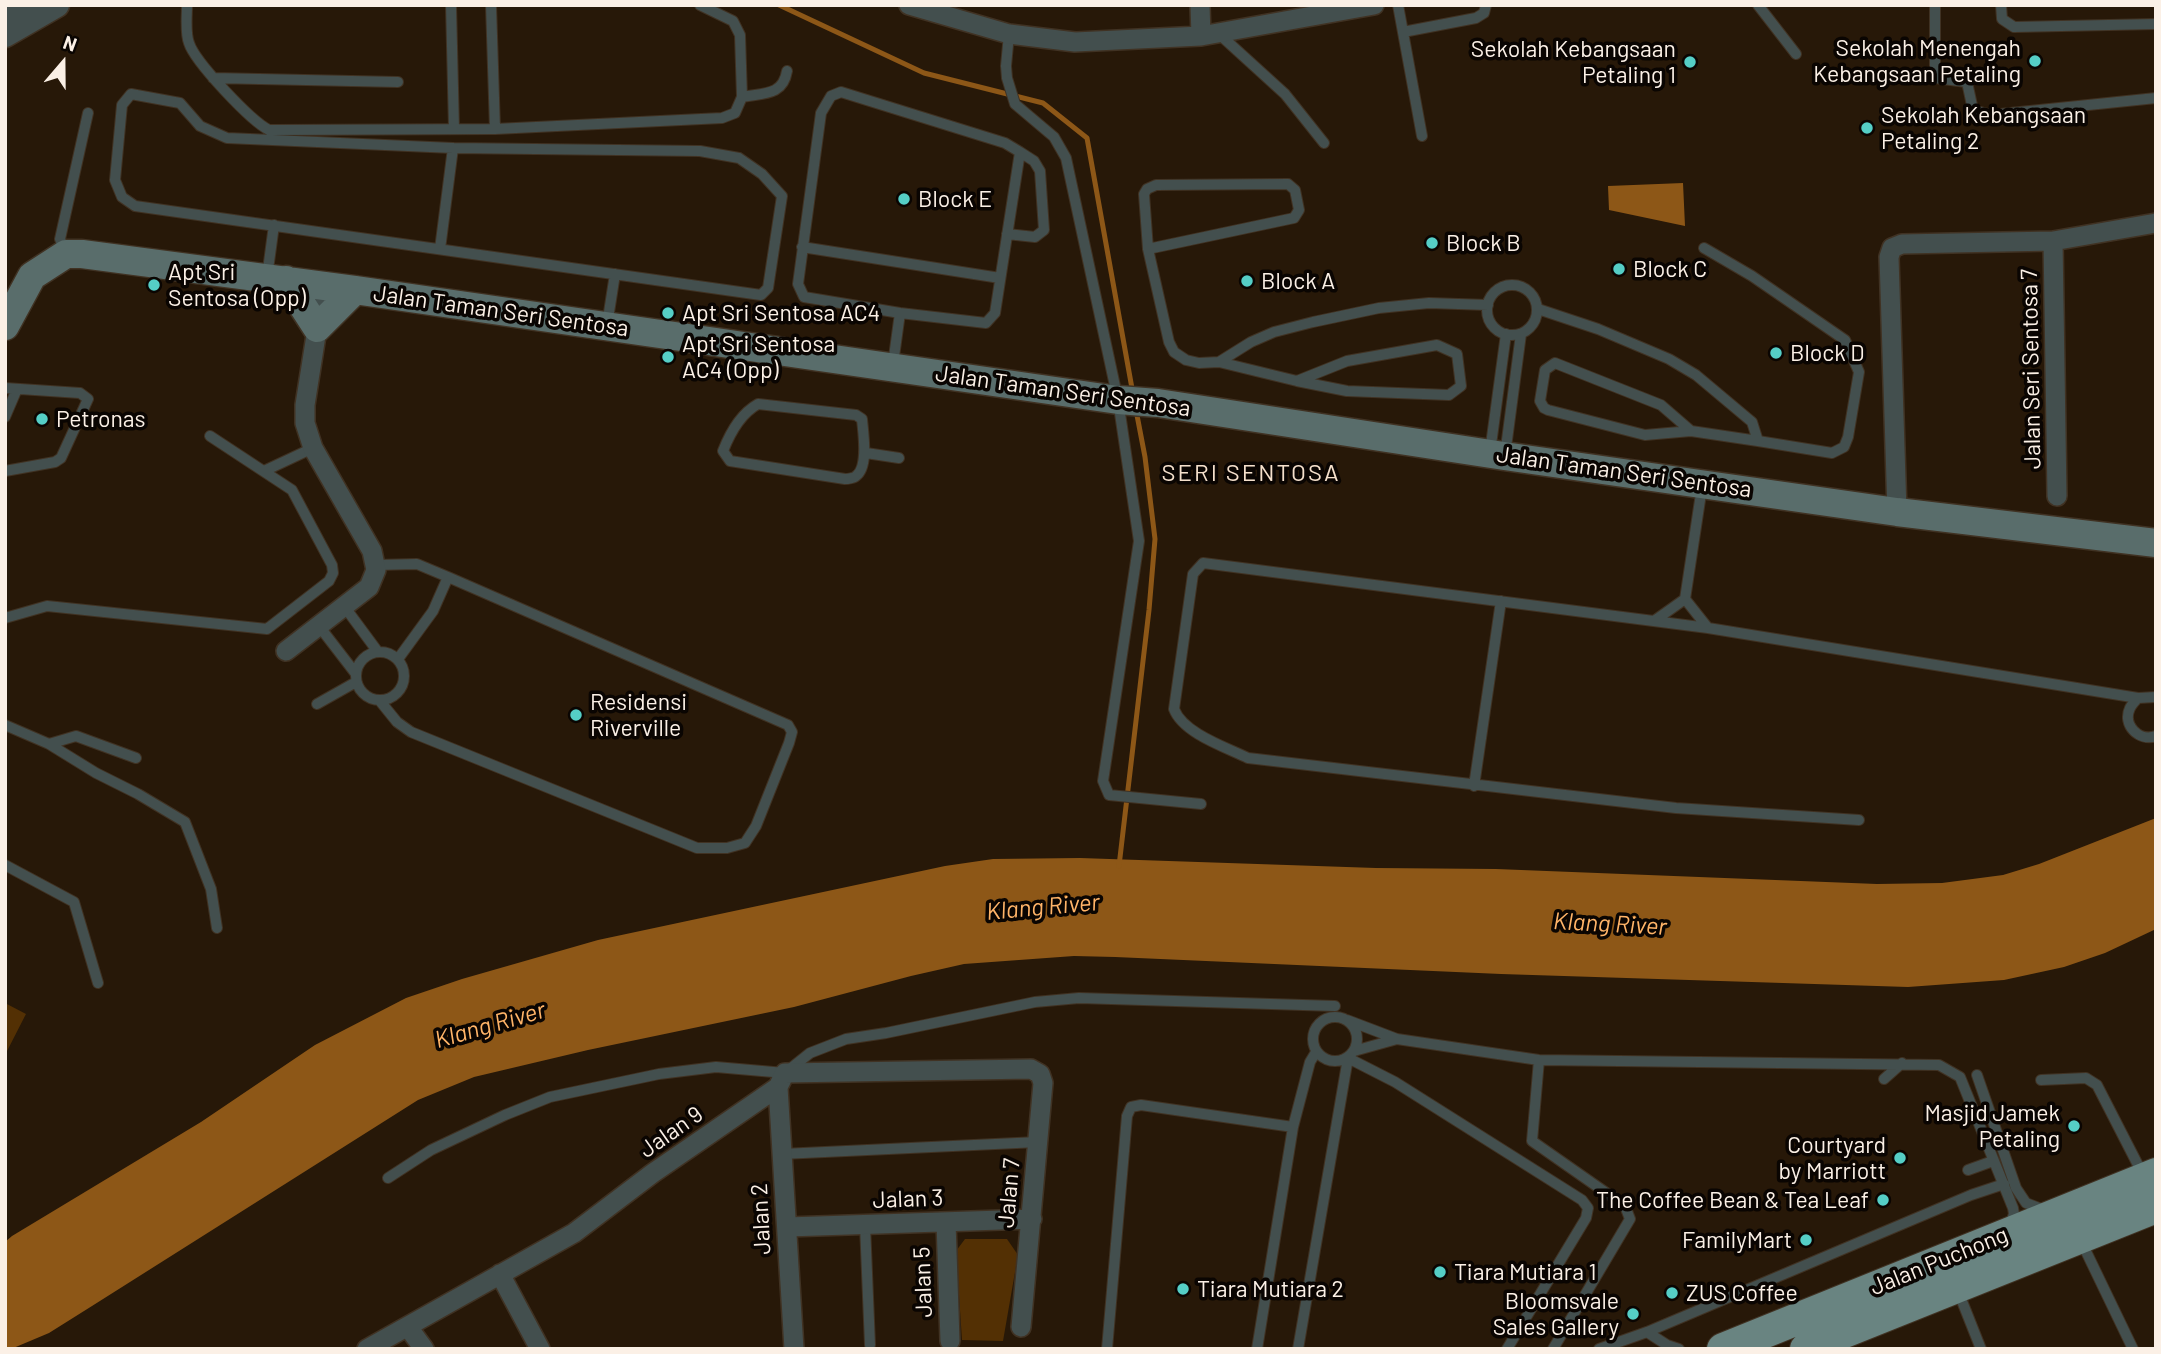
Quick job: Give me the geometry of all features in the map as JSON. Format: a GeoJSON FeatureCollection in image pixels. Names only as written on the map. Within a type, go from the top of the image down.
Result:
{"type":"FeatureCollection","features":[{"type":"Feature","properties":{"kind":"main road","name":"Jalan Taman Seri Sentosa"},"geometry":{"type":"LineString","coordinates":[[66,254],[355,289],[1118,400],[1158,403],[1897,512],[2156,543]]}},
{"type":"Feature","properties":{"kind":"main road"},"geometry":{"type":"LineString","coordinates":[[5,326],[32,276],[66,254]]}},
{"type":"Feature","properties":{"kind":"main road"},"geometry":{"type":"LineString","coordinates":[[277,279],[317,328],[355,289]]}},
{"type":"Feature","properties":{"kind":"main road","name":"Jalan Puchong"},"geometry":{"type":"LineString","coordinates":[[1805,1349],[2004,1235],[2154,1175]]}},
{"type":"Feature","properties":{"kind":"main road","name":"Jalan Puchong"},"geometry":{"type":"LineString","coordinates":[[1723,1349],[1835,1330],[1956,1287],[2156,1207]]}},
{"type":"Feature","properties":{"kind":"street"},"geometry":{"type":"LineString","coordinates":[[5,13],[20,5]]}},
{"type":"Feature","properties":{"kind":"street"},"geometry":{"type":"LineString","coordinates":[[5,34],[57,5]]}},
{"type":"Feature","properties":{"kind":"street"},"geometry":{"type":"LineString","coordinates":[[909,5],[966,18],[1009,34],[1075,42],[1209,34],[1374,5]]}},
{"type":"Feature","properties":{"kind":"street"},"geometry":{"type":"LineString","coordinates":[[1200,5],[1209,34]]}},
{"type":"Feature","properties":{"kind":"street"},"geometry":{"type":"LineString","coordinates":[[1897,512],[1889,257],[1892,248],[1902,244],[2053,241],[2156,223]]}},
{"type":"Feature","properties":{"kind":"street","name":"Jalan Seri Sentosa 7"},"geometry":{"type":"LineString","coordinates":[[2053,241],[2057,496]]}},
{"type":"Feature","properties":{"kind":"street"},"geometry":{"type":"LineString","coordinates":[[286,651],[369,587],[374,579],[372,551],[313,448],[305,424],[305,405],[324,285]]}},
{"type":"Feature","properties":{"kind":"street","name":"Jalan 7"},"geometry":{"type":"LineString","coordinates":[[782,1080],[1031,1069],[1040,1074],[1043,1083],[1021,1327]]}},
{"type":"Feature","properties":{"kind":"street","name":"Jalan 2"},"geometry":{"type":"LineString","coordinates":[[782,1080],[782,1154],[794,1349]]}},
{"type":"Feature","properties":{"kind":"street","name":"Jalan 9"},"geometry":{"type":"LineString","coordinates":[[367,1349],[574,1234],[782,1080]]}},
{"type":"Feature","properties":{"kind":"street","name":"Jalan 3"},"geometry":{"type":"LineString","coordinates":[[786,1227],[1032,1219]]}},
{"type":"Feature","properties":{"kind":"street","name":"Jalan 5"},"geometry":{"type":"LineString","coordinates":[[946,1222],[950,1341]]}},
{"type":"Feature","properties":{"kind":"street"},"geometry":{"type":"LineString","coordinates":[[500,1274],[540,1349]]}},
{"type":"Feature","properties":{"kind":"street"},"geometry":{"type":"LineString","coordinates":[[408,1327],[424,1349]]}},
{"type":"Feature","properties":{"kind":"lane"},"geometry":{"type":"LineString","coordinates":[[187,5],[189,43],[213,78],[259,125],[269,130],[495,129],[722,118],[735,113],[742,97],[740,35],[733,21],[700,5]]}},
{"type":"Feature","properties":{"kind":"lane"},"geometry":{"type":"LineString","coordinates":[[451,5],[454,129]]}},
{"type":"Feature","properties":{"kind":"lane"},"geometry":{"type":"LineString","coordinates":[[491,5],[495,129]]}},
{"type":"Feature","properties":{"kind":"lane"},"geometry":{"type":"LineString","coordinates":[[1398,5],[1422,136]]}},
{"type":"Feature","properties":{"kind":"lane"},"geometry":{"type":"LineString","coordinates":[[1403,32],[1476,18],[1484,13],[1486,5]]}},
{"type":"Feature","properties":{"kind":"lane"},"geometry":{"type":"LineString","coordinates":[[1759,5],[1796,54]]}},
{"type":"Feature","properties":{"kind":"lane"},"geometry":{"type":"LineString","coordinates":[[1935,5],[1936,78],[1967,82],[1973,110],[1991,115],[2156,98]]}},
{"type":"Feature","properties":{"kind":"lane"},"geometry":{"type":"LineString","coordinates":[[2001,5],[2002,19],[2014,27],[2156,24]]}},
{"type":"Feature","properties":{"kind":"lane"},"geometry":{"type":"LineString","coordinates":[[1009,34],[1007,78],[1015,104],[1054,137],[1066,158],[1118,400],[1139,541],[1102,781],[1109,795],[1201,804]]}},
{"type":"Feature","properties":{"kind":"lane"},"geometry":{"type":"LineString","coordinates":[[1209,34],[1285,94],[1324,143]]}},
{"type":"Feature","properties":{"kind":"lane"},"geometry":{"type":"LineString","coordinates":[[742,97],[776,90],[785,82],[787,71]]}},
{"type":"Feature","properties":{"kind":"lane"},"geometry":{"type":"LineString","coordinates":[[213,78],[398,82]]}},
{"type":"Feature","properties":{"kind":"lane"},"geometry":{"type":"LineString","coordinates":[[1007,234],[1035,237],[1044,230],[1040,172],[1034,160],[1006,143],[841,92],[831,96],[821,113],[798,284],[804,297],[900,313],[986,323],[995,313],[1000,278],[1020,152]]}},
{"type":"Feature","properties":{"kind":"lane"},"geometry":{"type":"LineString","coordinates":[[131,94],[180,103],[200,126],[227,138],[453,148],[700,151],[738,158],[762,174],[782,196],[768,288],[761,295],[274,226],[135,205],[122,197],[115,180],[122,105],[131,94]]}},
{"type":"Feature","properties":{"kind":"lane"},"geometry":{"type":"LineString","coordinates":[[66,254],[60,239],[88,113]]}},
{"type":"Feature","properties":{"kind":"lane"},"geometry":{"type":"LineString","coordinates":[[439,249],[453,148]]}},
{"type":"Feature","properties":{"kind":"lane"},"geometry":{"type":"LineString","coordinates":[[1148,249],[1294,218],[1299,210],[1295,190],[1288,184],[1156,185],[1147,189],[1144,194],[1148,249],[1169,342],[1174,352],[1186,360],[1199,363],[1219,362],[1297,381],[1348,391],[1449,395],[1461,386],[1457,354],[1437,345],[1347,361],[1297,381]]}},
{"type":"Feature","properties":{"kind":"lane"},"geometry":{"type":"LineString","coordinates":[[274,226],[277,279]]}},
{"type":"Feature","properties":{"kind":"lane"},"geometry":{"type":"LineString","coordinates":[[802,247],[1000,278]]}},
{"type":"Feature","properties":{"kind":"lane"},"geometry":{"type":"LineString","coordinates":[[1691,431],[1661,405],[1555,363],[1545,370],[1539,401],[1548,410],[1645,435],[1691,431],[1832,453],[1844,447],[1849,437],[1859,372],[1845,340],[1752,276],[1704,248]]}},
{"type":"Feature","properties":{"kind":"lane"},"geometry":{"type":"LineString","coordinates":[[607,327],[615,274]]}},
{"type":"Feature","properties":{"kind":"lane"},"geometry":{"type":"LineString","coordinates":[[1511,285],[1528,290],[1536,300],[1538,309],[1532,325],[1521,334],[1506,334],[1492,326],[1488,318],[1488,305],[1498,290],[1511,285]]}},
{"type":"Feature","properties":{"kind":"lane"},"geometry":{"type":"LineString","coordinates":[[1219,362],[1251,342],[1274,332],[1313,322],[1380,308],[1429,303],[1488,305]]}},
{"type":"Feature","properties":{"kind":"lane"},"geometry":{"type":"LineString","coordinates":[[1538,309],[1598,329],[1668,359],[1696,375],[1752,422],[1758,440]]}},
{"type":"Feature","properties":{"kind":"lane"},"geometry":{"type":"LineString","coordinates":[[893,368],[900,313]]}},
{"type":"Feature","properties":{"kind":"lane"},"geometry":{"type":"LineString","coordinates":[[1497,455],[1506,334]]}},
{"type":"Feature","properties":{"kind":"lane"},"geometry":{"type":"LineString","coordinates":[[1497,455],[1521,334]]}},
{"type":"Feature","properties":{"kind":"lane"},"geometry":{"type":"LineString","coordinates":[[5,388],[79,393],[88,399],[61,458],[55,462],[5,471]]}},
{"type":"Feature","properties":{"kind":"lane"},"geometry":{"type":"LineString","coordinates":[[5,417],[17,389]]}},
{"type":"Feature","properties":{"kind":"lane"},"geometry":{"type":"LineString","coordinates":[[758,404],[856,415],[862,419],[866,453],[859,474],[845,479],[730,461],[723,451],[730,433],[748,409],[758,404]]}},
{"type":"Feature","properties":{"kind":"lane"},"geometry":{"type":"LineString","coordinates":[[5,618],[47,607],[267,629],[329,581],[333,573],[332,565],[292,490],[210,436]]}},
{"type":"Feature","properties":{"kind":"lane"},"geometry":{"type":"LineString","coordinates":[[264,471],[313,448]]}},
{"type":"Feature","properties":{"kind":"lane"},"geometry":{"type":"LineString","coordinates":[[866,453],[899,458]]}},
{"type":"Feature","properties":{"kind":"lane"},"geometry":{"type":"LineString","coordinates":[[1654,621],[1685,598],[1702,483]]}},
{"type":"Feature","properties":{"kind":"lane"},"geometry":{"type":"LineString","coordinates":[[318,626],[356,678],[360,690],[380,701],[397,722],[411,732],[697,848],[727,848],[745,843],[756,826],[789,743],[792,732],[788,725],[417,564],[375,565]]}},
{"type":"Feature","properties":{"kind":"lane"},"geometry":{"type":"LineString","coordinates":[[1859,820],[1676,808],[1248,758],[1189,729],[1177,718],[1174,709],[1194,574],[1203,564],[1501,601],[1708,628],[2138,698],[2156,698]]}},
{"type":"Feature","properties":{"kind":"lane"},"geometry":{"type":"LineString","coordinates":[[398,659],[433,611],[448,577]]}},
{"type":"Feature","properties":{"kind":"lane"},"geometry":{"type":"LineString","coordinates":[[1685,598],[1708,628]]}},
{"type":"Feature","properties":{"kind":"lane"},"geometry":{"type":"LineString","coordinates":[[1474,786],[1501,601]]}},
{"type":"Feature","properties":{"kind":"lane"},"geometry":{"type":"LineString","coordinates":[[344,606],[378,652]]}},
{"type":"Feature","properties":{"kind":"lane"},"geometry":{"type":"LineString","coordinates":[[317,705],[356,678],[362,660],[378,652],[398,659],[404,674],[401,689],[395,695],[380,701]]}},
{"type":"Feature","properties":{"kind":"lane"},"geometry":{"type":"LineString","coordinates":[[2138,698],[2130,707],[2128,721],[2135,733],[2148,738],[2156,736]]}},
{"type":"Feature","properties":{"kind":"lane"},"geometry":{"type":"LineString","coordinates":[[5,725],[50,744],[185,822],[211,889],[217,928]]}},
{"type":"Feature","properties":{"kind":"lane"},"geometry":{"type":"LineString","coordinates":[[50,744],[76,736],[136,758]]}},
{"type":"Feature","properties":{"kind":"lane"},"geometry":{"type":"LineString","coordinates":[[5,865],[74,902],[98,983]]}},
{"type":"Feature","properties":{"kind":"lane"},"geometry":{"type":"LineString","coordinates":[[388,1178],[431,1150],[550,1097],[659,1074],[716,1067],[782,1080],[810,1054],[846,1039],[1035,1002],[1079,998],[1335,1006]]}},
{"type":"Feature","properties":{"kind":"lane"},"geometry":{"type":"LineString","coordinates":[[1397,1039],[1340,1061],[1331,1061],[1316,1052],[1313,1044],[1316,1027],[1331,1017],[1339,1017],[1397,1039],[1539,1060],[1938,1065],[1960,1077],[2004,1185],[2014,1214],[2004,1235]]}},
{"type":"Feature","properties":{"kind":"lane"},"geometry":{"type":"LineString","coordinates":[[1298,1349],[1351,1055],[1357,1044],[1354,1027],[1347,1020]]}},
{"type":"Feature","properties":{"kind":"lane"},"geometry":{"type":"LineString","coordinates":[[1257,1349],[1293,1127],[1310,1062],[1316,1052]]}},
{"type":"Feature","properties":{"kind":"lane"},"geometry":{"type":"LineString","coordinates":[[1351,1055],[1582,1200],[1588,1208],[1586,1218],[1507,1349]]}},
{"type":"Feature","properties":{"kind":"lane"},"geometry":{"type":"LineString","coordinates":[[1539,1060],[1532,1142],[1625,1206],[1630,1219],[1553,1349]]}},
{"type":"Feature","properties":{"kind":"lane"},"geometry":{"type":"LineString","coordinates":[[1884,1079],[1902,1063]]}},
{"type":"Feature","properties":{"kind":"lane"},"geometry":{"type":"LineString","coordinates":[[1977,1075],[2016,1188],[2026,1203],[2044,1210],[2065,1210]]}},
{"type":"Feature","properties":{"kind":"lane"},"geometry":{"type":"LineString","coordinates":[[2041,1080],[2086,1078],[2098,1084],[2138,1165],[2154,1175]]}},
{"type":"Feature","properties":{"kind":"lane"},"geometry":{"type":"LineString","coordinates":[[1107,1349],[1126,1116],[1131,1107],[1141,1105],[1293,1127]]}},
{"type":"Feature","properties":{"kind":"lane"},"geometry":{"type":"LineString","coordinates":[[782,1154],[1038,1142]]}},
{"type":"Feature","properties":{"kind":"lane"},"geometry":{"type":"LineString","coordinates":[[1968,1170],[1993,1161]]}},
{"type":"Feature","properties":{"kind":"lane"},"geometry":{"type":"LineString","coordinates":[[1599,1349],[1647,1332],[1971,1195],[2004,1185]]}},
{"type":"Feature","properties":{"kind":"lane"},"geometry":{"type":"LineString","coordinates":[[865,1225],[870,1345]]}},
{"type":"Feature","properties":{"kind":"lane"},"geometry":{"type":"LineString","coordinates":[[2079,1238],[2133,1349]]}},
{"type":"Feature","properties":{"kind":"lane"},"geometry":{"type":"LineString","coordinates":[[1956,1287],[1981,1349]]}},
{"type":"Feature","properties":{"kind":"lane"},"geometry":{"type":"LineString","coordinates":[[1647,1332],[1679,1349]]}},
{"type":"Feature","properties":{"kind":"shaded area"},"geometry":{"type":"Polygon","coordinates":[[[5,1003],[26,1014],[5,1055],[5,1003]]]}},
{"type":"Feature","properties":{"kind":"shaded area"},"geometry":{"type":"Polygon","coordinates":[[[965,1239],[1007,1239],[1018,1255],[1003,1341],[962,1340],[956,1251],[965,1239]]]}},
{"type":"Feature","properties":{"kind":"water"},"geometry":{"type":"Polygon","coordinates":[[[1683,183],[1685,226],[1609,210],[1608,186],[1683,183]]]}},
{"type":"Feature","properties":{"kind":"water","name":"Klang River"},"geometry":{"type":"Polygon","coordinates":[[[2156,818],[2156,929],[2105,953],[2064,967],[2004,980],[1908,987],[1501,974],[1074,956],[964,964],[794,1007],[474,1077],[418,1100],[49,1333],[5,1349],[5,1242],[12,1236],[201,1122],[315,1045],[406,998],[598,940],[945,866],[993,859],[1080,858],[1376,868],[1496,869],[1877,884],[1942,883],[2003,875],[2039,864],[2156,818]]]}},
{"type":"Feature","properties":{"kind":"waterway"},"geometry":{"type":"LineString","coordinates":[[779,5],[924,73],[1043,103],[1087,138],[1133,394]]}},
{"type":"Feature","properties":{"kind":"waterway"},"geometry":{"type":"LineString","coordinates":[[1119,866],[1155,539],[1136,410]]}},
{"type":"Feature","properties":{"kind":"place","name":"Sekolah Menengah Kebangsaan Petaling"},"geometry":{"type":"Point","coordinates":[2035,61]}},
{"type":"Feature","properties":{"kind":"place","name":"Sekolah Kebangsaan Petaling 1"},"geometry":{"type":"Point","coordinates":[1690,62]}},
{"type":"Feature","properties":{"kind":"place","name":"Sekolah Kebangsaan Petaling 2"},"geometry":{"type":"Point","coordinates":[1867,128]}},
{"type":"Feature","properties":{"kind":"place","name":"Block E"},"geometry":{"type":"Point","coordinates":[904,199]}},
{"type":"Feature","properties":{"kind":"place","name":"Block B"},"geometry":{"type":"Point","coordinates":[1432,243]}},
{"type":"Feature","properties":{"kind":"place","name":"Block C"},"geometry":{"type":"Point","coordinates":[1619,269]}},
{"type":"Feature","properties":{"kind":"place","name":"Block A"},"geometry":{"type":"Point","coordinates":[1247,281]}},
{"type":"Feature","properties":{"kind":"place","name":"Apt Sri Sentosa (Opp)"},"geometry":{"type":"Point","coordinates":[154,285]}},
{"type":"Feature","properties":{"kind":"place","name":"Apt Sri Sentosa AC4"},"geometry":{"type":"Point","coordinates":[668,313]}},
{"type":"Feature","properties":{"kind":"place","name":"Block D"},"geometry":{"type":"Point","coordinates":[1776,353]}},
{"type":"Feature","properties":{"kind":"place","name":"Apt Sri Sentosa AC4 (Opp)"},"geometry":{"type":"Point","coordinates":[668,357]}},
{"type":"Feature","properties":{"kind":"place","name":"Petronas"},"geometry":{"type":"Point","coordinates":[42,419]}},
{"type":"Feature","properties":{"kind":"place","name":"Residensi Riverville"},"geometry":{"type":"Point","coordinates":[576,715]}},
{"type":"Feature","properties":{"kind":"place","name":"Masjid Jamek Petaling"},"geometry":{"type":"Point","coordinates":[2074,1126]}},
{"type":"Feature","properties":{"kind":"place","name":"Courtyard by Marriott"},"geometry":{"type":"Point","coordinates":[1900,1158]}},
{"type":"Feature","properties":{"kind":"place","name":"The Coffee Bean & Tea Leaf"},"geometry":{"type":"Point","coordinates":[1883,1200]}},
{"type":"Feature","properties":{"kind":"place","name":"FamilyMart"},"geometry":{"type":"Point","coordinates":[1806,1240]}},
{"type":"Feature","properties":{"kind":"place","name":"Tiara Mutiara 1"},"geometry":{"type":"Point","coordinates":[1440,1272]}},
{"type":"Feature","properties":{"kind":"place","name":"Tiara Mutiara 2"},"geometry":{"type":"Point","coordinates":[1183,1289]}},
{"type":"Feature","properties":{"kind":"place","name":"ZUS Coffee"},"geometry":{"type":"Point","coordinates":[1672,1293]}},
{"type":"Feature","properties":{"kind":"place","name":"Bloomsvale Sales Gallery"},"geometry":{"type":"Point","coordinates":[1633,1314]}},
{"type":"Feature","properties":{"kind":"district","name":"SERI SENTOSA"},"geometry":{"type":"Point","coordinates":[1251,473]}}]}
